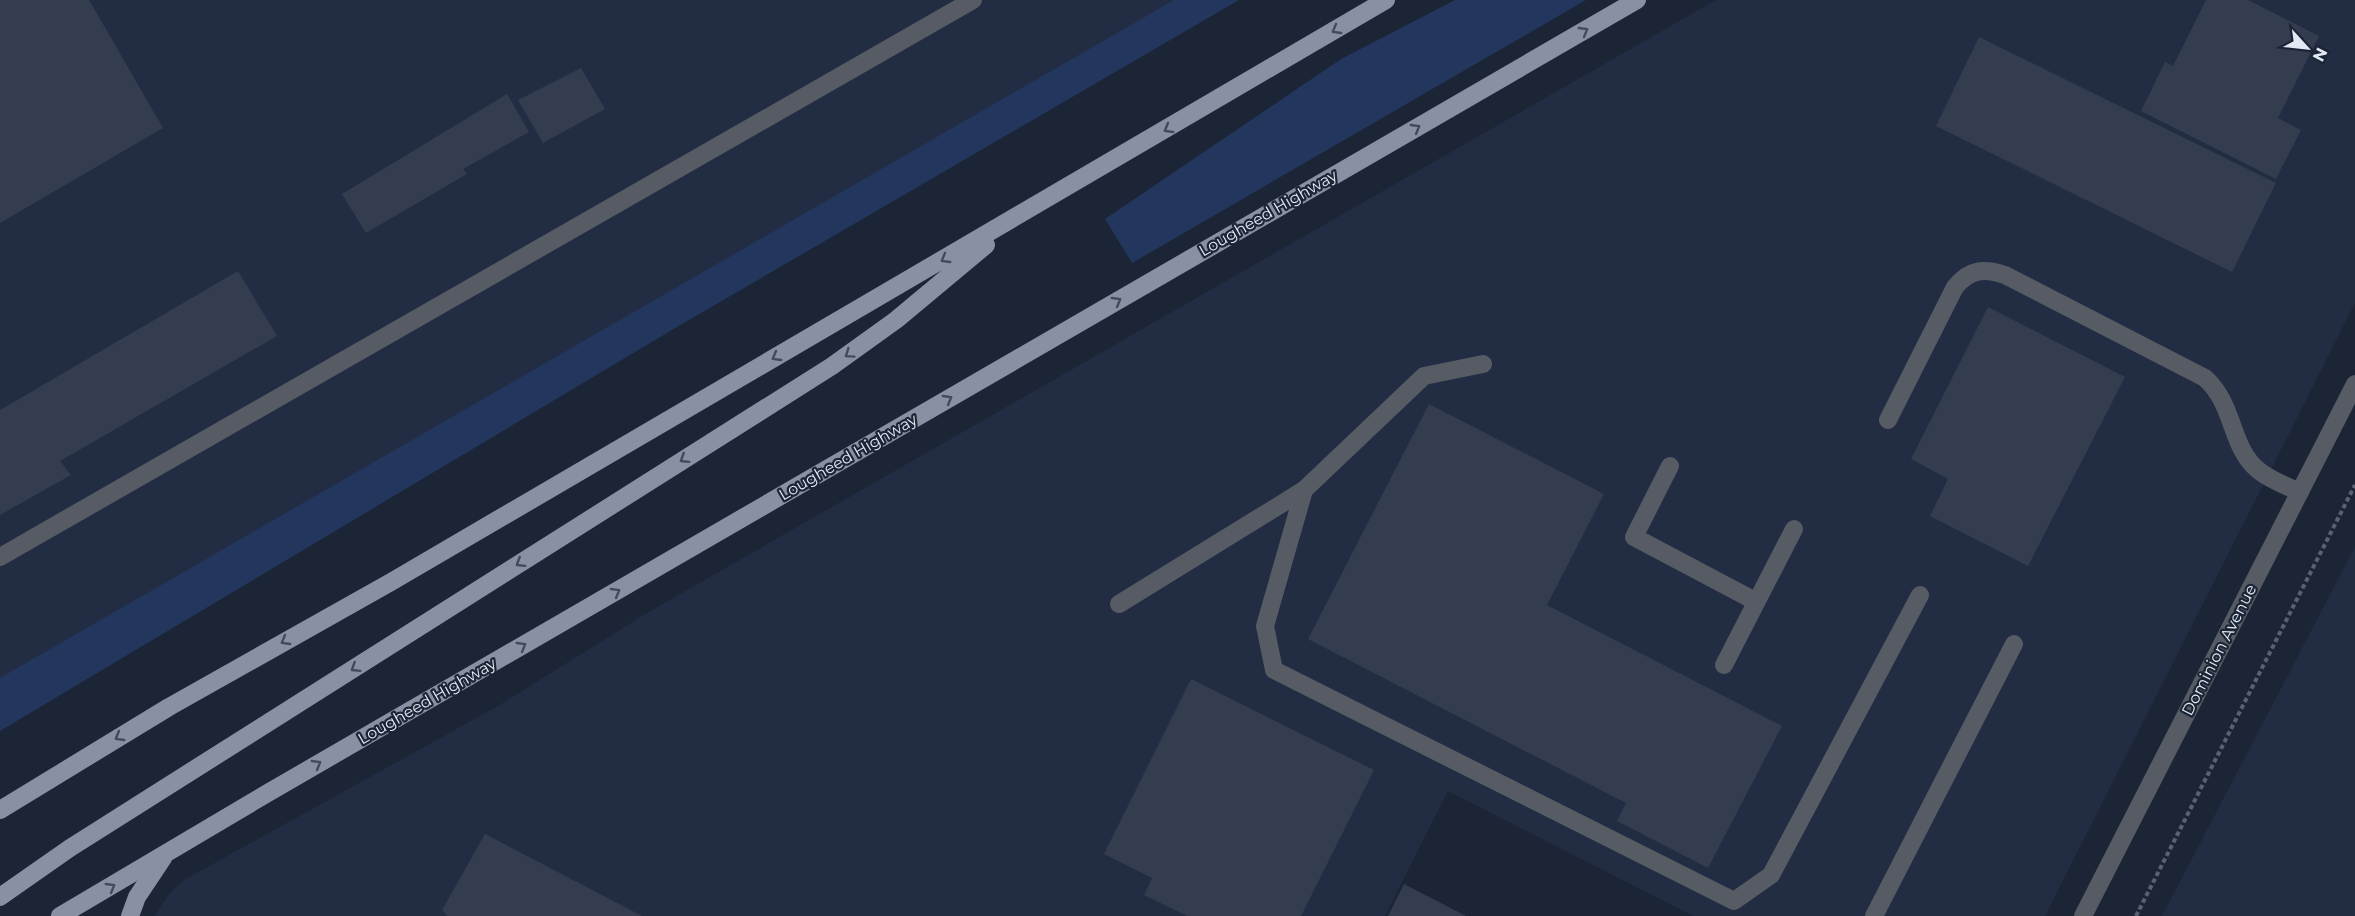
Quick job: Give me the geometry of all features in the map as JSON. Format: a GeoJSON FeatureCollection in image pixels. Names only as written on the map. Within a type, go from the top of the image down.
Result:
{"type":"FeatureCollection","features":[{"type":"Feature","properties":{"kind":"main road"},"geometry":{"type":"LineString","coordinates":[[0,810],[170,707],[391,582],[1386,0]]}},
{"type":"Feature","properties":{"kind":"main road","name":"Lougheed Highway"},"geometry":{"type":"LineString","coordinates":[[60,916],[287,782],[1637,0]]}},
{"type":"Feature","properties":{"kind":"main road"},"geometry":{"type":"LineString","coordinates":[[0,897],[70,848],[832,366],[897,320],[1023,214]]}},
{"type":"Feature","properties":{"kind":"main road"},"geometry":{"type":"LineString","coordinates":[[130,916],[137,897],[165,855]]}},
{"type":"Feature","properties":{"kind":"street"},"geometry":{"type":"LineString","coordinates":[[0,557],[973,0]]}},
{"type":"Feature","properties":{"kind":"street"},"geometry":{"type":"LineString","coordinates":[[1888,420],[1955,287],[1972,272],[1979,270],[1996,272],[2183,364],[2205,378],[2220,392],[2240,445],[2249,461],[2263,473],[2300,492]]}},
{"type":"Feature","properties":{"kind":"street"},"geometry":{"type":"LineString","coordinates":[[1119,603],[1304,490],[1424,376],[1483,364]]}},
{"type":"Feature","properties":{"kind":"street","name":"Dominion Avenue"},"geometry":{"type":"LineString","coordinates":[[2083,916],[2355,384]]}},
{"type":"Feature","properties":{"kind":"street"},"geometry":{"type":"LineString","coordinates":[[1670,466],[1634,537],[1755,601]]}},
{"type":"Feature","properties":{"kind":"street"},"geometry":{"type":"LineString","coordinates":[[1304,490],[1265,626],[1274,670],[1734,902],[1771,875],[1920,595]]}},
{"type":"Feature","properties":{"kind":"street"},"geometry":{"type":"LineString","coordinates":[[1724,665],[1794,529]]}},
{"type":"Feature","properties":{"kind":"street"},"geometry":{"type":"LineString","coordinates":[[1874,916],[2014,644]]}},
{"type":"Feature","properties":{"kind":"path"},"geometry":{"type":"LineString","coordinates":[[2136,916],[2355,485]]}},
{"type":"Feature","properties":{"kind":"shaded area"},"geometry":{"type":"Polygon","coordinates":[[[0,0],[1208,0],[0,697],[0,0]]]}},
{"type":"Feature","properties":{"kind":"shaded area"},"geometry":{"type":"Polygon","coordinates":[[[1174,0],[1239,0],[677,327],[0,731],[0,678],[1174,0]]]}},
{"type":"Feature","properties":{"kind":"shaded area"},"geometry":{"type":"Polygon","coordinates":[[[1455,0],[1586,0],[1132,263],[1105,219],[1341,59],[1455,0]]]}},
{"type":"Feature","properties":{"kind":"shaded area"},"geometry":{"type":"Polygon","coordinates":[[[1716,0],[2355,0],[2355,303],[2045,916],[1693,916],[1448,791],[1385,916],[154,916],[170,893],[184,880],[498,706],[647,613],[1716,0]]]}},
{"type":"Feature","properties":{"kind":"shaded area"},"geometry":{"type":"Polygon","coordinates":[[[2355,547],[2355,916],[2162,916],[2344,568],[2355,547]]]}},
{"type":"Feature","properties":{"kind":"building"},"geometry":{"type":"Polygon","coordinates":[[[0,0],[89,0],[163,128],[0,223],[0,0]]]}},
{"type":"Feature","properties":{"kind":"building"},"geometry":{"type":"Polygon","coordinates":[[[2206,0],[2248,0],[2319,36],[2278,118],[2301,130],[2276,179],[2141,111],[2165,62],[2173,66],[2206,0]]]}},
{"type":"Feature","properties":{"kind":"building"},"geometry":{"type":"Polygon","coordinates":[[[1979,37],[2276,183],[2232,272],[1936,126],[1979,37]]]}},
{"type":"Feature","properties":{"kind":"building"},"geometry":{"type":"Polygon","coordinates":[[[581,68],[605,109],[543,143],[518,100],[581,68]]]}},
{"type":"Feature","properties":{"kind":"building"},"geometry":{"type":"Polygon","coordinates":[[[507,94],[529,132],[463,169],[467,174],[366,233],[342,194],[507,94]]]}},
{"type":"Feature","properties":{"kind":"building"},"geometry":{"type":"Polygon","coordinates":[[[238,271],[277,336],[60,461],[71,475],[0,515],[0,410],[238,271]]]}},
{"type":"Feature","properties":{"kind":"building"},"geometry":{"type":"Polygon","coordinates":[[[1988,307],[2125,377],[2028,566],[1930,516],[1948,479],[1911,459],[1988,307]]]}},
{"type":"Feature","properties":{"kind":"building"},"geometry":{"type":"Polygon","coordinates":[[[1429,404],[1604,494],[1547,605],[1782,726],[1708,868],[1617,821],[1626,803],[1308,639],[1429,404]]]}},
{"type":"Feature","properties":{"kind":"building"},"geometry":{"type":"Polygon","coordinates":[[[1191,679],[1374,770],[1301,916],[1187,916],[1144,895],[1152,878],[1104,854],[1191,679]]]}},
{"type":"Feature","properties":{"kind":"building"},"geometry":{"type":"Polygon","coordinates":[[[485,834],[642,916],[447,916],[442,910],[485,834]]]}},
{"type":"Feature","properties":{"kind":"building"},"geometry":{"type":"Polygon","coordinates":[[[1404,884],[1466,916],[1388,916],[1404,884]]]}}]}
